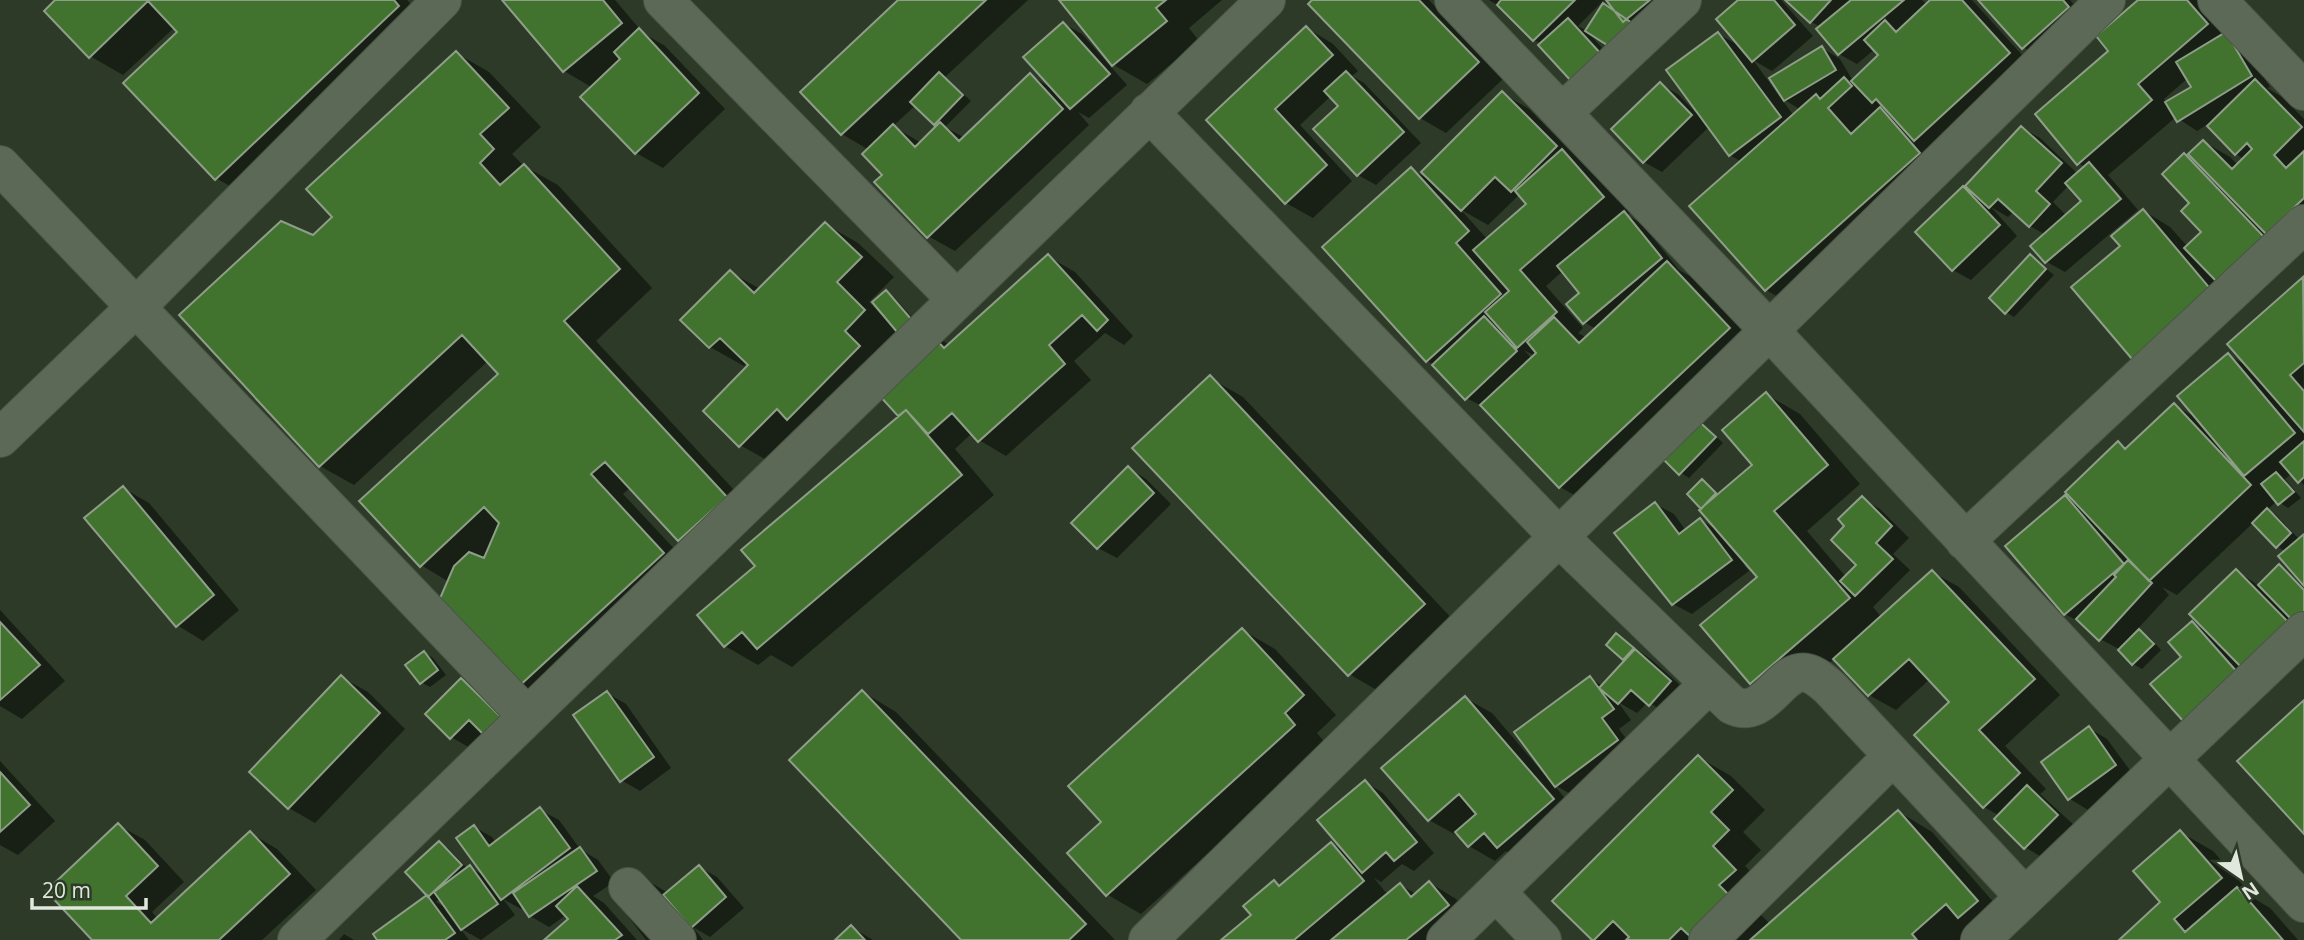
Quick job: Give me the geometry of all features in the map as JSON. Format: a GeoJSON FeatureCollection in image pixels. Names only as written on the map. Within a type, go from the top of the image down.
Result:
{"type":"FeatureCollection","features":[{"type":"Feature","properties":{"kind":"street"},"geometry":{"type":"LineString","coordinates":[[0,438],[136,307],[442,0]]}},
{"type":"Feature","properties":{"kind":"street"},"geometry":{"type":"LineString","coordinates":[[663,0],[956,299]]}},
{"type":"Feature","properties":{"kind":"street"},"geometry":{"type":"LineString","coordinates":[[297,940],[1266,0]]}},
{"type":"Feature","properties":{"kind":"street"},"geometry":{"type":"LineString","coordinates":[[1454,0],[1770,331],[2304,903]]}},
{"type":"Feature","properties":{"kind":"street"},"geometry":{"type":"LineString","coordinates":[[1563,112],[1682,0]]}},
{"type":"Feature","properties":{"kind":"street"},"geometry":{"type":"LineString","coordinates":[[1148,940],[2106,0]]}},
{"type":"Feature","properties":{"kind":"street"},"geometry":{"type":"LineString","coordinates":[[2217,0],[2304,90]]}},
{"type":"Feature","properties":{"kind":"street"},"geometry":{"type":"LineString","coordinates":[[1149,112],[1559,537],[1732,705],[1747,709],[1760,703],[1797,674],[1810,674],[1830,688],[2025,897]]}},
{"type":"Feature","properties":{"kind":"street"},"geometry":{"type":"LineString","coordinates":[[0,165],[527,716]]}},
{"type":"Feature","properties":{"kind":"street"},"geometry":{"type":"LineString","coordinates":[[1965,541],[2304,224]]}},
{"type":"Feature","properties":{"kind":"street"},"geometry":{"type":"LineString","coordinates":[[1980,940],[2304,631]]}},
{"type":"Feature","properties":{"kind":"street"},"geometry":{"type":"LineString","coordinates":[[1446,940],[1709,684]]}},
{"type":"Feature","properties":{"kind":"street"},"geometry":{"type":"LineString","coordinates":[[1708,940],[1893,757]]}},
{"type":"Feature","properties":{"kind":"street"},"geometry":{"type":"LineString","coordinates":[[628,887],[677,940]]}},
{"type":"Feature","properties":{"kind":"street"},"geometry":{"type":"LineString","coordinates":[[1496,892],[1542,940]]}},
{"type":"Feature","properties":{"kind":"building"},"geometry":{"type":"Polygon","coordinates":[[[55,0],[394,0],[399,6],[215,180],[123,83],[177,32],[148,1],[89,58],[44,11],[55,0]]]}},
{"type":"Feature","properties":{"kind":"building"},"geometry":{"type":"Polygon","coordinates":[[[502,0],[603,0],[622,23],[563,72],[502,0]]]}},
{"type":"Feature","properties":{"kind":"building"},"geometry":{"type":"Polygon","coordinates":[[[898,0],[986,0],[841,135],[800,92],[898,0]]]}},
{"type":"Feature","properties":{"kind":"building"},"geometry":{"type":"Polygon","coordinates":[[[1059,0],[1166,0],[1156,8],[1167,21],[1112,66],[1059,0]]]}},
{"type":"Feature","properties":{"kind":"building"},"geometry":{"type":"Polygon","coordinates":[[[1312,0],[1419,0],[1479,62],[1419,119],[1308,4],[1312,0]]]}},
{"type":"Feature","properties":{"kind":"building"},"geometry":{"type":"Polygon","coordinates":[[[1501,0],[1575,0],[1533,41],[1497,5],[1501,0]]]}},
{"type":"Feature","properties":{"kind":"building"},"geometry":{"type":"Polygon","coordinates":[[[1606,0],[1650,0],[1623,22],[1606,0]]]}},
{"type":"Feature","properties":{"kind":"building"},"geometry":{"type":"Polygon","coordinates":[[[1738,0],[1774,0],[1795,25],[1752,62],[1716,19],[1738,0]]]}},
{"type":"Feature","properties":{"kind":"building"},"geometry":{"type":"Polygon","coordinates":[[[1785,0],[1831,0],[1810,23],[1785,0]]]}},
{"type":"Feature","properties":{"kind":"building"},"geometry":{"type":"Polygon","coordinates":[[[1851,0],[1904,0],[1838,55],[1816,29],[1851,0]]]}},
{"type":"Feature","properties":{"kind":"building"},"geometry":{"type":"Polygon","coordinates":[[[1930,0],[1962,0],[2010,53],[1914,141],[1876,99],[1872,103],[1851,81],[1878,55],[1864,40],[1885,20],[1896,32],[1930,0]]]}},
{"type":"Feature","properties":{"kind":"building"},"geometry":{"type":"Polygon","coordinates":[[[1978,0],[2063,0],[2069,7],[2022,49],[1978,0]]]}},
{"type":"Feature","properties":{"kind":"building"},"geometry":{"type":"Polygon","coordinates":[[[2138,0],[2187,0],[2208,24],[2138,84],[2152,100],[2077,165],[2035,114],[2108,51],[2096,36],[2138,0]]]}},
{"type":"Feature","properties":{"kind":"building"},"geometry":{"type":"Polygon","coordinates":[[[1603,3],[1632,23],[1615,50],[1585,31],[1603,3]]]}},
{"type":"Feature","properties":{"kind":"building"},"geometry":{"type":"Polygon","coordinates":[[[1568,18],[1602,55],[1572,82],[1538,45],[1568,18]]]}},
{"type":"Feature","properties":{"kind":"building"},"geometry":{"type":"Polygon","coordinates":[[[1063,22],[1110,74],[1070,109],[1023,57],[1063,22]]]}},
{"type":"Feature","properties":{"kind":"building"},"geometry":{"type":"Polygon","coordinates":[[[1306,26],[1333,55],[1275,109],[1327,165],[1285,204],[1206,120],[1306,26]]]}},
{"type":"Feature","properties":{"kind":"building"},"geometry":{"type":"Polygon","coordinates":[[[639,28],[699,93],[635,154],[580,97],[620,59],[614,52],[639,28]]]}},
{"type":"Feature","properties":{"kind":"building"},"geometry":{"type":"Polygon","coordinates":[[[1718,32],[1781,117],[1729,156],[1666,70],[1718,32]]]}},
{"type":"Feature","properties":{"kind":"building"},"geometry":{"type":"Polygon","coordinates":[[[2226,32],[2252,76],[2177,122],[2165,102],[2191,87],[2176,62],[2226,32]]]}},
{"type":"Feature","properties":{"kind":"building"},"geometry":{"type":"Polygon","coordinates":[[[1822,46],[1836,70],[1784,101],[1769,78],[1822,46]]]}},
{"type":"Feature","properties":{"kind":"building"},"geometry":{"type":"Polygon","coordinates":[[[456,51],[509,108],[480,134],[494,149],[480,163],[500,185],[524,164],[620,269],[564,321],[727,497],[678,541],[605,462],[591,474],[664,553],[517,688],[438,603],[454,566],[469,552],[484,558],[499,523],[484,507],[420,567],[359,501],[498,374],[462,335],[319,467],[179,315],[281,221],[313,235],[332,217],[306,189],[456,51]]]}},
{"type":"Feature","properties":{"kind":"building"},"geometry":{"type":"Polygon","coordinates":[[[1346,71],[1404,132],[1357,176],[1313,129],[1338,106],[1324,91],[1346,71]]]}},
{"type":"Feature","properties":{"kind":"building"},"geometry":{"type":"Polygon","coordinates":[[[939,72],[963,95],[934,125],[910,102],[939,72]]]}},
{"type":"Feature","properties":{"kind":"building"},"geometry":{"type":"Polygon","coordinates":[[[1030,73],[1063,109],[927,238],[874,182],[882,175],[862,154],[893,124],[915,147],[940,122],[959,141],[1030,73]]]}},
{"type":"Feature","properties":{"kind":"building"},"geometry":{"type":"Polygon","coordinates":[[[1844,77],[1852,86],[1828,108],[1851,134],[1880,107],[1920,153],[1765,291],[1689,206],[1816,94],[1820,99],[1844,77]]]}},
{"type":"Feature","properties":{"kind":"building"},"geometry":{"type":"Polygon","coordinates":[[[2255,79],[2302,127],[2274,155],[2286,168],[2304,151],[2304,198],[2266,234],[2188,154],[2203,140],[2232,169],[2252,149],[2247,143],[2235,155],[2207,126],[2255,79]]]}},
{"type":"Feature","properties":{"kind":"building"},"geometry":{"type":"Polygon","coordinates":[[[1660,82],[1692,115],[1643,163],[1611,129],[1660,82]]]}},
{"type":"Feature","properties":{"kind":"building"},"geometry":{"type":"Polygon","coordinates":[[[1502,91],[1557,146],[1511,192],[1495,177],[1461,211],[1421,172],[1502,91]]]}},
{"type":"Feature","properties":{"kind":"building"},"geometry":{"type":"Polygon","coordinates":[[[2021,126],[2062,163],[2036,191],[2050,204],[2029,227],[1998,199],[1989,208],[1965,186],[2021,126]]]}},
{"type":"Feature","properties":{"kind":"building"},"geometry":{"type":"Polygon","coordinates":[[[1562,149],[1604,197],[1520,270],[1557,312],[1517,348],[1485,312],[1509,291],[1473,250],[1526,204],[1515,191],[1562,149]]]}},
{"type":"Feature","properties":{"kind":"building"},"geometry":{"type":"Polygon","coordinates":[[[2184,153],[2265,238],[2218,283],[2184,248],[2201,232],[2181,211],[2189,203],[2162,174],[2184,153]]]}},
{"type":"Feature","properties":{"kind":"building"},"geometry":{"type":"Polygon","coordinates":[[[2089,162],[2121,199],[2045,263],[2030,246],[2081,201],[2065,183],[2089,162]]]}},
{"type":"Feature","properties":{"kind":"building"},"geometry":{"type":"Polygon","coordinates":[[[1411,167],[1469,231],[1456,243],[1501,294],[1426,362],[1322,247],[1411,167]]]}},
{"type":"Feature","properties":{"kind":"building"},"geometry":{"type":"Polygon","coordinates":[[[1963,186],[2000,225],[1952,271],[1915,232],[1963,186]]]}},
{"type":"Feature","properties":{"kind":"building"},"geometry":{"type":"Polygon","coordinates":[[[2143,209],[2213,292],[2132,359],[2071,287],[2120,246],[2111,236],[2143,209]]]}},
{"type":"Feature","properties":{"kind":"building"},"geometry":{"type":"Polygon","coordinates":[[[1624,211],[1662,258],[1583,324],[1566,304],[1579,293],[1557,266],[1624,211]]]}},
{"type":"Feature","properties":{"kind":"building"},"geometry":{"type":"Polygon","coordinates":[[[825,222],[862,257],[837,282],[865,310],[845,331],[860,346],[787,420],[777,409],[739,447],[703,411],[748,365],[720,338],[709,348],[680,320],[730,270],[754,293],[825,222]]]}},
{"type":"Feature","properties":{"kind":"building"},"geometry":{"type":"Polygon","coordinates":[[[1048,254],[1108,320],[1097,331],[1082,315],[1049,345],[1065,364],[978,442],[952,413],[928,434],[906,410],[898,416],[868,383],[927,330],[944,348],[1048,254]]]}},
{"type":"Feature","properties":{"kind":"building"},"geometry":{"type":"Polygon","coordinates":[[[2030,254],[2046,269],[2005,314],[1989,298],[2030,254]]]}},
{"type":"Feature","properties":{"kind":"building"},"geometry":{"type":"Polygon","coordinates":[[[1667,261],[1730,328],[1559,488],[1480,405],[1536,353],[1527,342],[1554,317],[1579,343],[1667,261]]]}},
{"type":"Feature","properties":{"kind":"building"},"geometry":{"type":"Polygon","coordinates":[[[2303,277],[2304,363],[2290,375],[2304,391],[2304,432],[2227,344],[2303,277]]]}},
{"type":"Feature","properties":{"kind":"building"},"geometry":{"type":"Polygon","coordinates":[[[886,290],[911,319],[897,332],[872,302],[886,290]]]}},
{"type":"Feature","properties":{"kind":"building"},"geometry":{"type":"Polygon","coordinates":[[[1484,316],[1517,351],[1465,400],[1432,365],[1484,316]]]}},
{"type":"Feature","properties":{"kind":"building"},"geometry":{"type":"Polygon","coordinates":[[[2228,353],[2295,433],[2244,476],[2177,396],[2228,353]]]}},
{"type":"Feature","properties":{"kind":"building"},"geometry":{"type":"Polygon","coordinates":[[[1210,375],[1425,604],[1348,676],[1132,448],[1210,375]]]}},
{"type":"Feature","properties":{"kind":"building"},"geometry":{"type":"Polygon","coordinates":[[[1766,392],[1828,465],[1774,511],[1850,598],[1750,684],[1700,625],[1757,577],[1699,510],[1752,465],[1722,430],[1766,392]]]}},
{"type":"Feature","properties":{"kind":"building"},"geometry":{"type":"Polygon","coordinates":[[[2174,403],[2251,485],[2149,581],[2065,492],[2118,441],[2125,449],[2174,403]]]}},
{"type":"Feature","properties":{"kind":"building"},"geometry":{"type":"Polygon","coordinates":[[[906,410],[962,475],[757,649],[742,632],[724,647],[697,615],[755,566],[741,550],[906,410]]]}},
{"type":"Feature","properties":{"kind":"building"},"geometry":{"type":"Polygon","coordinates":[[[1693,416],[1716,437],[1679,475],[1657,453],[1693,416]]]}},
{"type":"Feature","properties":{"kind":"building"},"geometry":{"type":"Polygon","coordinates":[[[2304,441],[2304,477],[2298,483],[2280,462],[2304,441]]]}},
{"type":"Feature","properties":{"kind":"building"},"geometry":{"type":"Polygon","coordinates":[[[1128,466],[1154,493],[1097,549],[1071,523],[1128,466]]]}},
{"type":"Feature","properties":{"kind":"building"},"geometry":{"type":"Polygon","coordinates":[[[2276,472],[2294,492],[2278,505],[2261,484],[2276,472]]]}},
{"type":"Feature","properties":{"kind":"building"},"geometry":{"type":"Polygon","coordinates":[[[1702,479],[1716,493],[1701,509],[1687,494],[1702,479]]]}},
{"type":"Feature","properties":{"kind":"building"},"geometry":{"type":"Polygon","coordinates":[[[123,486],[214,595],[176,627],[84,518],[123,486]]]}},
{"type":"Feature","properties":{"kind":"building"},"geometry":{"type":"Polygon","coordinates":[[[2065,495],[2124,564],[2064,615],[2005,546],[2065,495]]]}},
{"type":"Feature","properties":{"kind":"building"},"geometry":{"type":"Polygon","coordinates":[[[1862,496],[1892,526],[1876,543],[1893,559],[1855,596],[1840,581],[1856,565],[1831,540],[1844,526],[1838,519],[1862,496]]]}},
{"type":"Feature","properties":{"kind":"building"},"geometry":{"type":"Polygon","coordinates":[[[1655,502],[1679,534],[1700,518],[1732,560],[1672,605],[1614,533],[1655,502]]]}},
{"type":"Feature","properties":{"kind":"building"},"geometry":{"type":"Polygon","coordinates":[[[2267,508],[2291,533],[2276,548],[2252,523],[2267,508]]]}},
{"type":"Feature","properties":{"kind":"building"},"geometry":{"type":"Polygon","coordinates":[[[2304,534],[2304,586],[2278,556],[2304,534]]]}},
{"type":"Feature","properties":{"kind":"building"},"geometry":{"type":"Polygon","coordinates":[[[2128,560],[2152,583],[2099,641],[2076,619],[2116,577],[2114,575],[2128,560]]]}},
{"type":"Feature","properties":{"kind":"building"},"geometry":{"type":"Polygon","coordinates":[[[2279,564],[2304,590],[2304,618],[2297,625],[2258,585],[2279,564]]]}},
{"type":"Feature","properties":{"kind":"building"},"geometry":{"type":"Polygon","coordinates":[[[2236,569],[2292,626],[2245,671],[2189,614],[2236,569]]]}},
{"type":"Feature","properties":{"kind":"building"},"geometry":{"type":"Polygon","coordinates":[[[1932,570],[2035,679],[1979,730],[2020,773],[1983,808],[1914,735],[1949,702],[1909,659],[1868,696],[1833,659],[1932,570]]]}},
{"type":"Feature","properties":{"kind":"building"},"geometry":{"type":"Polygon","coordinates":[[[2192,621],[2238,673],[2184,722],[2150,684],[2181,657],[2168,642],[2192,621]]]}},
{"type":"Feature","properties":{"kind":"building"},"geometry":{"type":"Polygon","coordinates":[[[0,622],[40,665],[0,700],[0,622]]]}},
{"type":"Feature","properties":{"kind":"building"},"geometry":{"type":"Polygon","coordinates":[[[1242,628],[1304,695],[1285,713],[1295,725],[1106,896],[1067,853],[1101,822],[1068,786],[1242,628]]]}},
{"type":"Feature","properties":{"kind":"building"},"geometry":{"type":"Polygon","coordinates":[[[2139,629],[2154,644],[2132,665],[2118,650],[2139,629]]]}},
{"type":"Feature","properties":{"kind":"building"},"geometry":{"type":"Polygon","coordinates":[[[1616,633],[1634,648],[1623,660],[1606,645],[1616,633]]]}},
{"type":"Feature","properties":{"kind":"building"},"geometry":{"type":"Polygon","coordinates":[[[1635,649],[1671,681],[1649,706],[1631,690],[1618,704],[1599,688],[1635,649]]]}},
{"type":"Feature","properties":{"kind":"building"},"geometry":{"type":"Polygon","coordinates":[[[424,651],[438,670],[420,684],[405,665],[424,651]]]}},
{"type":"Feature","properties":{"kind":"building"},"geometry":{"type":"Polygon","coordinates":[[[341,675],[380,713],[288,809],[249,772],[341,675]]]}},
{"type":"Feature","properties":{"kind":"building"},"geometry":{"type":"Polygon","coordinates":[[[1590,676],[1614,709],[1602,718],[1618,740],[1555,787],[1514,732],[1590,676]]]}},
{"type":"Feature","properties":{"kind":"building"},"geometry":{"type":"Polygon","coordinates":[[[461,678],[501,717],[483,734],[469,720],[450,739],[425,714],[461,678]]]}},
{"type":"Feature","properties":{"kind":"building"},"geometry":{"type":"Polygon","coordinates":[[[862,690],[1086,924],[1069,940],[961,940],[789,760],[862,690]]]}},
{"type":"Feature","properties":{"kind":"building"},"geometry":{"type":"Polygon","coordinates":[[[607,691],[654,757],[620,782],[573,715],[607,691]]]}},
{"type":"Feature","properties":{"kind":"building"},"geometry":{"type":"Polygon","coordinates":[[[1465,696],[1554,799],[1497,848],[1484,833],[1468,847],[1455,832],[1476,814],[1459,794],[1428,821],[1381,768],[1465,696]]]}},
{"type":"Feature","properties":{"kind":"building"},"geometry":{"type":"Polygon","coordinates":[[[2304,700],[2304,834],[2237,761],[2304,700]]]}},
{"type":"Feature","properties":{"kind":"building"},"geometry":{"type":"Polygon","coordinates":[[[2089,726],[2116,765],[2068,800],[2041,762],[2089,726]]]}},
{"type":"Feature","properties":{"kind":"building"},"geometry":{"type":"Polygon","coordinates":[[[1698,755],[1733,790],[1711,812],[1729,830],[1713,846],[1736,870],[1719,885],[1736,902],[1694,940],[1681,928],[1669,940],[1626,940],[1629,937],[1613,921],[1592,940],[1552,901],[1698,755]]]}},
{"type":"Feature","properties":{"kind":"building"},"geometry":{"type":"Polygon","coordinates":[[[0,772],[30,805],[0,832],[0,772]]]}},
{"type":"Feature","properties":{"kind":"building"},"geometry":{"type":"Polygon","coordinates":[[[1365,780],[1417,842],[1394,861],[1386,852],[1362,873],[1317,820],[1365,780]]]}},
{"type":"Feature","properties":{"kind":"building"},"geometry":{"type":"Polygon","coordinates":[[[2027,785],[2058,815],[2024,849],[1994,819],[2027,785]]]}},
{"type":"Feature","properties":{"kind":"building"},"geometry":{"type":"Polygon","coordinates":[[[540,807],[570,848],[501,900],[456,838],[474,825],[489,846],[540,807]]]}},
{"type":"Feature","properties":{"kind":"building"},"geometry":{"type":"Polygon","coordinates":[[[1898,810],[1978,901],[1958,918],[1946,904],[1912,934],[1917,940],[1750,940],[1898,810]]]}},
{"type":"Feature","properties":{"kind":"building"},"geometry":{"type":"Polygon","coordinates":[[[118,823],[158,866],[126,896],[151,923],[250,831],[290,874],[219,940],[92,940],[46,891],[118,823]]]}},
{"type":"Feature","properties":{"kind":"building"},"geometry":{"type":"Polygon","coordinates":[[[2180,830],[2222,878],[2174,919],[2185,932],[2237,887],[2283,940],[2119,940],[2160,902],[2133,871],[2180,830]]]}},
{"type":"Feature","properties":{"kind":"building"},"geometry":{"type":"Polygon","coordinates":[[[439,841],[462,865],[428,897],[405,872],[439,841]]]}},
{"type":"Feature","properties":{"kind":"building"},"geometry":{"type":"Polygon","coordinates":[[[1331,842],[1364,881],[1294,940],[1221,940],[1251,915],[1243,906],[1274,880],[1279,886],[1331,842]]]}},
{"type":"Feature","properties":{"kind":"building"},"geometry":{"type":"Polygon","coordinates":[[[580,847],[597,871],[529,917],[513,893],[580,847]]]}},
{"type":"Feature","properties":{"kind":"building"},"geometry":{"type":"Polygon","coordinates":[[[470,865],[498,904],[461,930],[434,892],[470,865]]]}},
{"type":"Feature","properties":{"kind":"building"},"geometry":{"type":"Polygon","coordinates":[[[699,865],[726,897],[691,928],[663,895],[699,865]]]}},
{"type":"Feature","properties":{"kind":"building"},"geometry":{"type":"Polygon","coordinates":[[[1429,881],[1449,905],[1406,940],[1331,940],[1400,883],[1411,897],[1429,881]]]}},
{"type":"Feature","properties":{"kind":"building"},"geometry":{"type":"Polygon","coordinates":[[[577,886],[622,935],[615,940],[544,940],[568,919],[556,906],[577,886]]]}},
{"type":"Feature","properties":{"kind":"building"},"geometry":{"type":"Polygon","coordinates":[[[427,895],[455,933],[445,940],[377,940],[373,934],[427,895]]]}},
{"type":"Feature","properties":{"kind":"building"},"geometry":{"type":"Polygon","coordinates":[[[851,925],[865,940],[835,940],[851,925]]]}}]}
